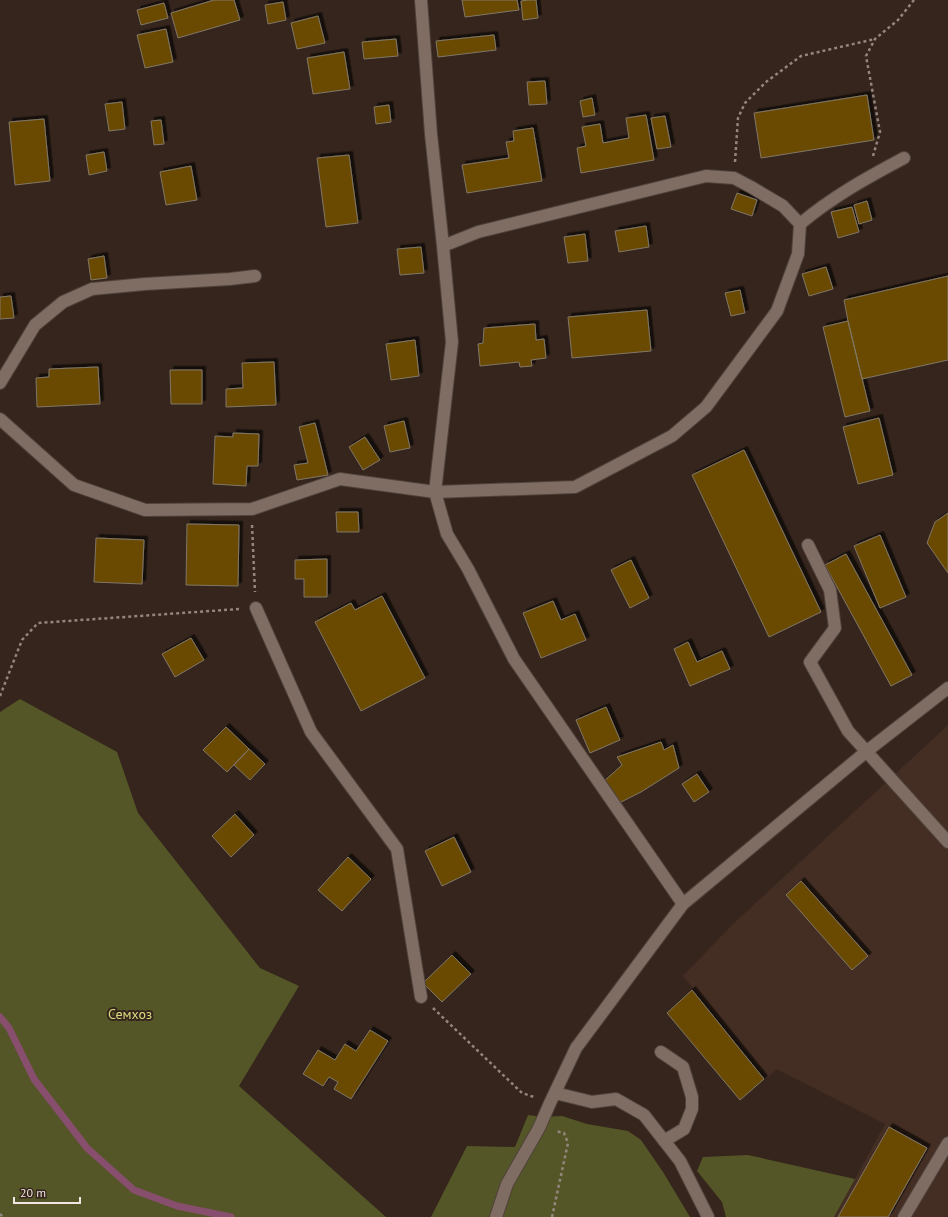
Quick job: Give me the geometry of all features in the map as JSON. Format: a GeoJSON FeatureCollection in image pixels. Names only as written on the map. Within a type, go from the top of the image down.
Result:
{"type":"FeatureCollection","features":[{"type":"Feature","properties":{"kind":"street"},"geometry":{"type":"LineString","coordinates":[[421,0],[431,134],[452,342],[435,492],[447,534],[468,569],[514,659],[683,904]]}},
{"type":"Feature","properties":{"kind":"street"},"geometry":{"type":"LineString","coordinates":[[0,419],[74,485],[145,510],[252,510],[340,479],[435,492],[575,487],[672,436],[706,407],[777,311],[798,254],[800,224],[818,208],[866,178],[904,158]]}},
{"type":"Feature","properties":{"kind":"street"},"geometry":{"type":"LineString","coordinates":[[443,246],[478,232],[706,176],[734,178],[783,206],[800,224]]}},
{"type":"Feature","properties":{"kind":"street"},"geometry":{"type":"LineString","coordinates":[[0,383],[35,325],[63,302],[92,289],[254,276]]}},
{"type":"Feature","properties":{"kind":"street"},"geometry":{"type":"LineString","coordinates":[[808,546],[830,590],[835,628],[810,662],[848,731],[948,842]]}},
{"type":"Feature","properties":{"kind":"street"},"geometry":{"type":"LineString","coordinates":[[256,608],[311,732],[397,849],[421,997]]}},
{"type":"Feature","properties":{"kind":"street"},"geometry":{"type":"LineString","coordinates":[[496,1217],[507,1184],[539,1128],[576,1048],[683,904],[867,751],[948,688]]}},
{"type":"Feature","properties":{"kind":"street"},"geometry":{"type":"LineString","coordinates":[[661,1052],[683,1067],[692,1097],[692,1109],[684,1130],[664,1141]]}},
{"type":"Feature","properties":{"kind":"street"},"geometry":{"type":"LineString","coordinates":[[552,1098],[592,1102],[616,1099],[644,1115],[680,1161],[708,1217]]}},
{"type":"Feature","properties":{"kind":"street"},"geometry":{"type":"LineString","coordinates":[[904,1217],[948,1143]]}},
{"type":"Feature","properties":{"kind":"path"},"geometry":{"type":"LineString","coordinates":[[866,178],[880,132],[866,56],[875,39],[898,20],[914,0]]}},
{"type":"Feature","properties":{"kind":"path"},"geometry":{"type":"LineString","coordinates":[[734,178],[738,118],[745,103],[766,82],[802,56],[875,39]]}},
{"type":"Feature","properties":{"kind":"path"},"geometry":{"type":"LineString","coordinates":[[0,696],[22,640],[38,623],[256,608],[252,510]]}},
{"type":"Feature","properties":{"kind":"path"},"geometry":{"type":"LineString","coordinates":[[421,997],[522,1093],[552,1098]]}},
{"type":"Feature","properties":{"kind":"path"},"geometry":{"type":"LineString","coordinates":[[539,1128],[564,1133],[568,1143],[552,1217]]}},
{"type":"Feature","properties":{"kind":"path"},"geometry":{"type":"LineString","coordinates":[[0,1214],[3,1217]]}},
{"type":"Feature","properties":{"kind":"shaded area"},"geometry":{"type":"Polygon","coordinates":[[[948,725],[948,1217],[834,1217],[885,1124],[776,1069],[767,1078],[683,976],[732,925],[948,725]]]}},
{"type":"Feature","properties":{"kind":"green space","name":"Семхоз"},"geometry":{"type":"Polygon","coordinates":[[[20,699],[117,752],[138,813],[260,968],[299,986],[239,1086],[386,1217],[0,1217],[0,712],[20,699]]]}},
{"type":"Feature","properties":{"kind":"green space"},"geometry":{"type":"Polygon","coordinates":[[[528,1115],[543,1117],[562,1116],[587,1124],[628,1131],[641,1140],[663,1172],[690,1217],[431,1217],[467,1146],[515,1147],[528,1115]]]}},
{"type":"Feature","properties":{"kind":"green space"},"geometry":{"type":"Polygon","coordinates":[[[748,1155],[855,1179],[834,1217],[726,1217],[722,1202],[697,1171],[703,1157],[748,1155]]]}},
{"type":"Feature","properties":{"kind":"building"},"geometry":{"type":"Polygon","coordinates":[[[214,0],[234,0],[240,20],[178,38],[171,13],[214,0]]]}},
{"type":"Feature","properties":{"kind":"building"},"geometry":{"type":"Polygon","coordinates":[[[462,0],[517,0],[519,10],[465,17],[462,0]]]}},
{"type":"Feature","properties":{"kind":"building"},"geometry":{"type":"Polygon","coordinates":[[[536,0],[538,18],[523,20],[521,1],[536,0]]]}},
{"type":"Feature","properties":{"kind":"building"},"geometry":{"type":"Polygon","coordinates":[[[283,2],[286,20],[268,24],[265,5],[283,2]]]}},
{"type":"Feature","properties":{"kind":"building"},"geometry":{"type":"Polygon","coordinates":[[[164,3],[168,18],[141,25],[137,10],[164,3]]]}},
{"type":"Feature","properties":{"kind":"building"},"geometry":{"type":"Polygon","coordinates":[[[318,16],[325,43],[297,49],[291,23],[318,16]]]}},
{"type":"Feature","properties":{"kind":"building"},"geometry":{"type":"Polygon","coordinates":[[[166,29],[173,62],[145,68],[137,35],[166,29]]]}},
{"type":"Feature","properties":{"kind":"building"},"geometry":{"type":"Polygon","coordinates":[[[494,35],[496,50],[438,57],[436,41],[494,35]]]}},
{"type":"Feature","properties":{"kind":"building"},"geometry":{"type":"Polygon","coordinates":[[[396,39],[398,56],[364,59],[362,42],[396,39]]]}},
{"type":"Feature","properties":{"kind":"building"},"geometry":{"type":"Polygon","coordinates":[[[344,52],[350,89],[313,94],[307,58],[344,52]]]}},
{"type":"Feature","properties":{"kind":"building"},"geometry":{"type":"Polygon","coordinates":[[[545,81],[547,104],[529,105],[527,82],[545,81]]]}},
{"type":"Feature","properties":{"kind":"building"},"geometry":{"type":"Polygon","coordinates":[[[867,95],[874,140],[761,158],[754,113],[867,95]]]}},
{"type":"Feature","properties":{"kind":"building"},"geometry":{"type":"Polygon","coordinates":[[[592,98],[595,115],[583,117],[580,101],[592,98]]]}},
{"type":"Feature","properties":{"kind":"building"},"geometry":{"type":"Polygon","coordinates":[[[122,102],[125,129],[109,131],[105,104],[122,102]]]}},
{"type":"Feature","properties":{"kind":"building"},"geometry":{"type":"Polygon","coordinates":[[[389,105],[391,122],[376,124],[374,107],[389,105]]]}},
{"type":"Feature","properties":{"kind":"building"},"geometry":{"type":"Polygon","coordinates":[[[646,115],[654,160],[581,173],[577,148],[586,146],[582,127],[600,124],[603,143],[629,138],[626,118],[646,115]]]}},
{"type":"Feature","properties":{"kind":"building"},"geometry":{"type":"Polygon","coordinates":[[[665,116],[671,147],[657,149],[651,118],[665,116]]]}},
{"type":"Feature","properties":{"kind":"building"},"geometry":{"type":"Polygon","coordinates":[[[44,119],[50,181],[15,185],[9,122],[44,119]]]}},
{"type":"Feature","properties":{"kind":"building"},"geometry":{"type":"Polygon","coordinates":[[[161,120],[164,144],[154,145],[151,121],[161,120]]]}},
{"type":"Feature","properties":{"kind":"building"},"geometry":{"type":"Polygon","coordinates":[[[533,128],[542,181],[467,193],[462,165],[509,158],[506,142],[514,141],[513,131],[533,128]]]}},
{"type":"Feature","properties":{"kind":"building"},"geometry":{"type":"Polygon","coordinates":[[[104,152],[107,171],[89,175],[86,155],[104,152]]]}},
{"type":"Feature","properties":{"kind":"building"},"geometry":{"type":"Polygon","coordinates":[[[349,155],[358,223],[326,227],[317,158],[349,155]]]}},
{"type":"Feature","properties":{"kind":"building"},"geometry":{"type":"Polygon","coordinates":[[[191,166],[197,200],[166,205],[160,172],[191,166]]]}},
{"type":"Feature","properties":{"kind":"building"},"geometry":{"type":"Polygon","coordinates":[[[737,193],[757,200],[752,216],[731,209],[737,193]]]}},
{"type":"Feature","properties":{"kind":"building"},"geometry":{"type":"Polygon","coordinates":[[[867,201],[872,220],[859,224],[854,205],[867,201]]]}},
{"type":"Feature","properties":{"kind":"building"},"geometry":{"type":"Polygon","coordinates":[[[852,207],[859,232],[838,238],[831,212],[852,207]]]}},
{"type":"Feature","properties":{"kind":"building"},"geometry":{"type":"Polygon","coordinates":[[[646,226],[649,247],[619,252],[615,231],[646,226]]]}},
{"type":"Feature","properties":{"kind":"building"},"geometry":{"type":"Polygon","coordinates":[[[585,234],[588,261],[568,263],[564,237],[585,234]]]}},
{"type":"Feature","properties":{"kind":"building"},"geometry":{"type":"Polygon","coordinates":[[[421,247],[424,273],[400,275],[397,249],[421,247]]]}},
{"type":"Feature","properties":{"kind":"building"},"geometry":{"type":"Polygon","coordinates":[[[104,256],[107,278],[91,280],[88,259],[104,256]]]}},
{"type":"Feature","properties":{"kind":"building"},"geometry":{"type":"Polygon","coordinates":[[[826,267],[833,289],[809,296],[802,274],[826,267]]]}},
{"type":"Feature","properties":{"kind":"building"},"geometry":{"type":"Polygon","coordinates":[[[948,276],[948,360],[862,379],[844,300],[948,276]]]}},
{"type":"Feature","properties":{"kind":"building"},"geometry":{"type":"Polygon","coordinates":[[[740,290],[745,313],[731,316],[725,293],[740,290]]]}},
{"type":"Feature","properties":{"kind":"building"},"geometry":{"type":"Polygon","coordinates":[[[11,296],[14,318],[0,319],[0,297],[11,296]]]}},
{"type":"Feature","properties":{"kind":"building"},"geometry":{"type":"Polygon","coordinates":[[[647,310],[651,351],[572,358],[568,317],[647,310]]]}},
{"type":"Feature","properties":{"kind":"building"},"geometry":{"type":"Polygon","coordinates":[[[848,321],[870,411],[845,417],[823,327],[848,321]]]}},
{"type":"Feature","properties":{"kind":"building"},"geometry":{"type":"Polygon","coordinates":[[[535,324],[536,340],[544,339],[546,358],[531,360],[532,366],[520,367],[519,362],[480,366],[478,344],[483,343],[484,328],[535,324]]]}},
{"type":"Feature","properties":{"kind":"building"},"geometry":{"type":"Polygon","coordinates":[[[415,340],[419,376],[391,380],[386,344],[415,340]]]}},
{"type":"Feature","properties":{"kind":"building"},"geometry":{"type":"Polygon","coordinates":[[[274,362],[276,405],[226,407],[226,389],[243,388],[242,363],[274,362]]]}},
{"type":"Feature","properties":{"kind":"building"},"geometry":{"type":"Polygon","coordinates":[[[98,367],[100,404],[37,407],[36,378],[49,377],[49,369],[98,367]]]}},
{"type":"Feature","properties":{"kind":"building"},"geometry":{"type":"Polygon","coordinates":[[[170,370],[202,370],[202,404],[171,404],[170,370]]]}},
{"type":"Feature","properties":{"kind":"building"},"geometry":{"type":"Polygon","coordinates":[[[879,418],[893,475],[858,484],[843,427],[879,418]]]}},
{"type":"Feature","properties":{"kind":"building"},"geometry":{"type":"Polygon","coordinates":[[[404,421],[410,448],[390,452],[384,426],[404,421]]]}},
{"type":"Feature","properties":{"kind":"building"},"geometry":{"type":"Polygon","coordinates":[[[315,423],[328,475],[297,480],[294,465],[308,463],[299,427],[315,423]]]}},
{"type":"Feature","properties":{"kind":"building"},"geometry":{"type":"Polygon","coordinates":[[[233,433],[259,434],[258,466],[247,466],[246,486],[213,484],[215,436],[233,437],[233,433]]]}},
{"type":"Feature","properties":{"kind":"building"},"geometry":{"type":"Polygon","coordinates":[[[365,437],[380,460],[363,470],[349,447],[365,437]]]}},
{"type":"Feature","properties":{"kind":"building"},"geometry":{"type":"Polygon","coordinates":[[[744,450],[821,612],[769,637],[692,475],[744,450]]]}},
{"type":"Feature","properties":{"kind":"building"},"geometry":{"type":"Polygon","coordinates":[[[336,512],[358,512],[359,532],[337,532],[336,512]]]}},
{"type":"Feature","properties":{"kind":"building"},"geometry":{"type":"Polygon","coordinates":[[[948,513],[948,573],[927,543],[935,522],[948,513]]]}},
{"type":"Feature","properties":{"kind":"building"},"geometry":{"type":"Polygon","coordinates":[[[187,524],[239,525],[238,586],[186,585],[187,524]]]}},
{"type":"Feature","properties":{"kind":"building"},"geometry":{"type":"Polygon","coordinates":[[[880,535],[906,597],[880,608],[854,546],[880,535]]]}},
{"type":"Feature","properties":{"kind":"building"},"geometry":{"type":"Polygon","coordinates":[[[96,538],[144,540],[142,584],[94,582],[96,538]]]}},
{"type":"Feature","properties":{"kind":"building"},"geometry":{"type":"Polygon","coordinates":[[[846,554],[912,675],[891,686],[825,565],[846,554]]]}},
{"type":"Feature","properties":{"kind":"building"},"geometry":{"type":"Polygon","coordinates":[[[327,559],[327,597],[304,597],[304,579],[295,579],[295,560],[327,559]]]}},
{"type":"Feature","properties":{"kind":"building"},"geometry":{"type":"Polygon","coordinates":[[[631,560],[649,598],[630,608],[611,570],[631,560]]]}},
{"type":"Feature","properties":{"kind":"building"},"geometry":{"type":"Polygon","coordinates":[[[382,596],[425,678],[361,711],[315,622],[351,603],[355,610],[382,596]]]}},
{"type":"Feature","properties":{"kind":"building"},"geometry":{"type":"Polygon","coordinates":[[[553,601],[561,620],[575,614],[586,640],[541,658],[523,613],[553,601]]]}},
{"type":"Feature","properties":{"kind":"building"},"geometry":{"type":"Polygon","coordinates":[[[191,638],[204,660],[175,677],[162,654],[191,638]]]}},
{"type":"Feature","properties":{"kind":"building"},"geometry":{"type":"Polygon","coordinates":[[[688,642],[697,662],[722,651],[730,669],[690,686],[674,649],[688,642]]]}},
{"type":"Feature","properties":{"kind":"building"},"geometry":{"type":"Polygon","coordinates":[[[606,707],[620,740],[590,753],[576,720],[606,707]]]}},
{"type":"Feature","properties":{"kind":"building"},"geometry":{"type":"Polygon","coordinates":[[[226,727],[249,749],[227,772],[203,750],[226,727]]]}},
{"type":"Feature","properties":{"kind":"building"},"geometry":{"type":"Polygon","coordinates":[[[661,742],[664,750],[673,745],[679,768],[641,792],[619,803],[603,782],[622,765],[617,757],[661,742]]]}},
{"type":"Feature","properties":{"kind":"building"},"geometry":{"type":"Polygon","coordinates":[[[249,749],[265,764],[250,780],[234,765],[249,749]]]}},
{"type":"Feature","properties":{"kind":"building"},"geometry":{"type":"Polygon","coordinates":[[[697,774],[709,792],[694,802],[682,784],[697,774]]]}},
{"type":"Feature","properties":{"kind":"building"},"geometry":{"type":"Polygon","coordinates":[[[235,814],[254,835],[231,857],[212,836],[235,814]]]}},
{"type":"Feature","properties":{"kind":"building"},"geometry":{"type":"Polygon","coordinates":[[[454,837],[471,872],[442,886],[425,851],[454,837]]]}},
{"type":"Feature","properties":{"kind":"building"},"geometry":{"type":"Polygon","coordinates":[[[348,857],[371,879],[342,911],[318,890],[348,857]]]}},
{"type":"Feature","properties":{"kind":"building"},"geometry":{"type":"Polygon","coordinates":[[[801,881],[868,956],[852,970],[786,895],[801,881]]]}},
{"type":"Feature","properties":{"kind":"building"},"geometry":{"type":"Polygon","coordinates":[[[452,955],[471,974],[442,1002],[423,983],[452,955]]]}},
{"type":"Feature","properties":{"kind":"building"},"geometry":{"type":"Polygon","coordinates":[[[692,990],[764,1079],[740,1100],[667,1013],[692,990]]]}},
{"type":"Feature","properties":{"kind":"building"},"geometry":{"type":"Polygon","coordinates":[[[370,1030],[388,1041],[351,1099],[334,1089],[338,1082],[329,1077],[323,1086],[303,1074],[318,1050],[335,1060],[345,1044],[356,1051],[370,1030]]]}},
{"type":"Feature","properties":{"kind":"building"},"geometry":{"type":"Polygon","coordinates":[[[889,1127],[927,1148],[888,1217],[838,1217],[889,1127]]]}},
{"type":"Feature","properties":{"kind":"waterway"},"geometry":{"type":"LineString","coordinates":[[0,1017],[9,1028],[34,1079],[87,1148],[134,1190],[177,1206],[231,1217]]}}]}
